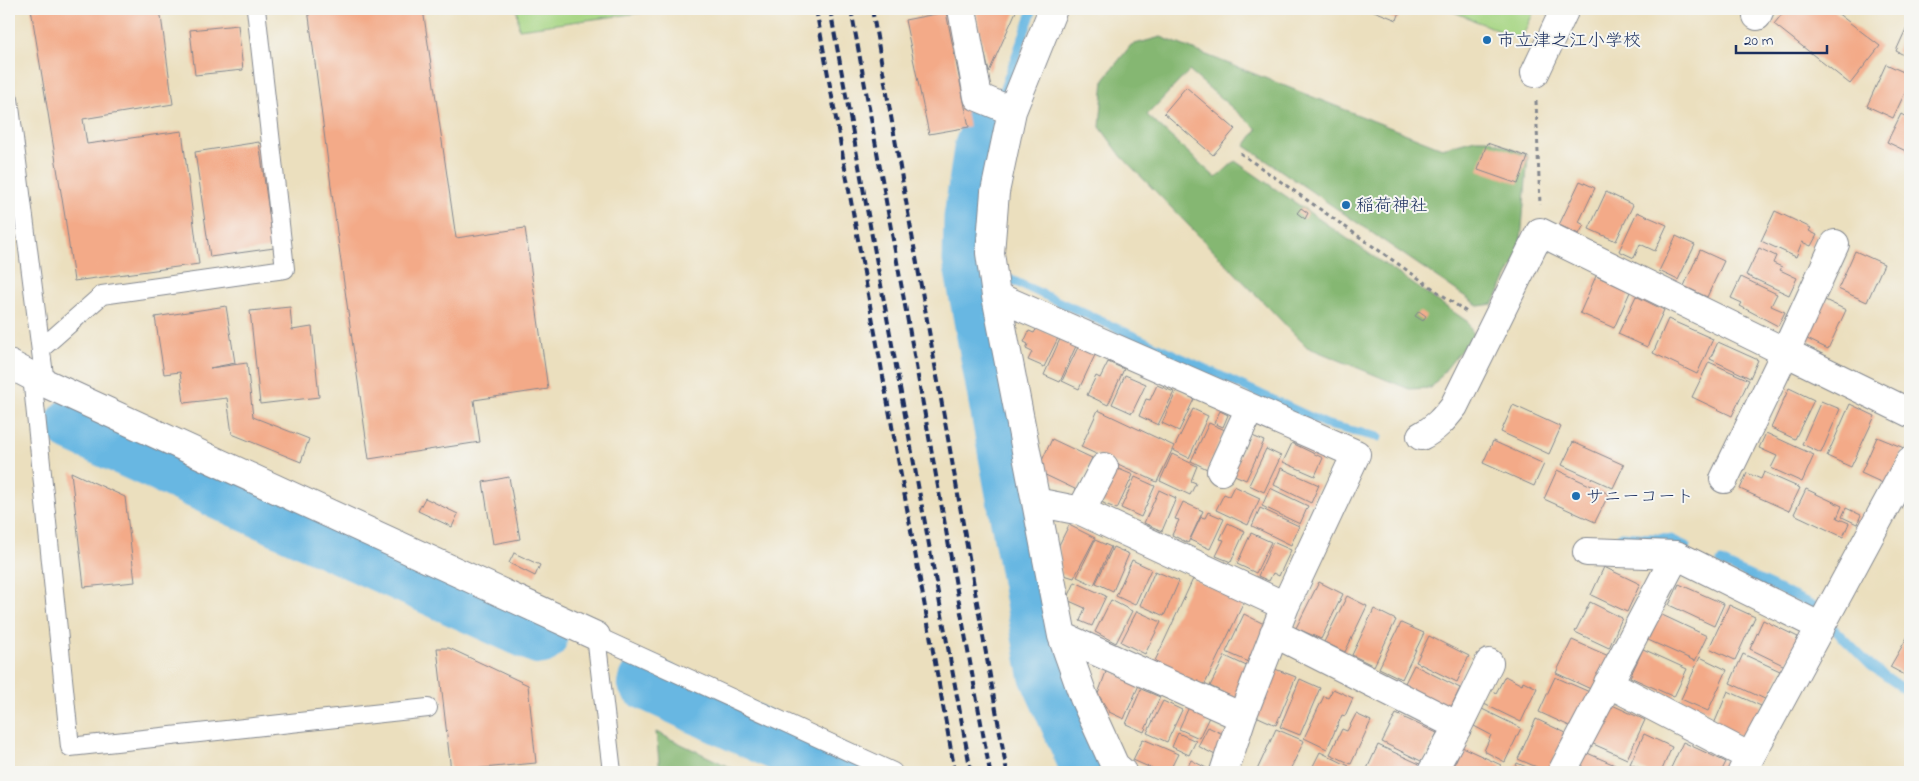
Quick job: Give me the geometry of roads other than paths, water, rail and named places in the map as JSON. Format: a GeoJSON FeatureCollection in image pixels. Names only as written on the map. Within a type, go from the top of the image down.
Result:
{"type":"FeatureCollection","features":[{"type":"Feature","properties":{"kind":"street"},"geometry":{"type":"LineString","coordinates":[[962,9],[978,97],[1012,111]]}},
{"type":"Feature","properties":{"kind":"street"},"geometry":{"type":"LineString","coordinates":[[1053,9],[1012,111],[996,192],[990,253],[996,296],[1062,636],[1084,698],[1115,766],[1122,772]]}},
{"type":"Feature","properties":{"kind":"street"},"geometry":{"type":"LineString","coordinates":[[1535,73],[1566,9]]}},
{"type":"Feature","properties":{"kind":"street"},"geometry":{"type":"LineString","coordinates":[[1421,436],[1431,431],[1454,406],[1540,232],[1910,413]]}},
{"type":"Feature","properties":{"kind":"street"},"geometry":{"type":"LineString","coordinates":[[1724,478],[1785,353],[1834,244]]}},
{"type":"Feature","properties":{"kind":"street"},"geometry":{"type":"LineString","coordinates":[[996,296],[1356,454],[1285,606],[1242,717],[1224,772]]}},
{"type":"Feature","properties":{"kind":"street"},"geometry":{"type":"LineString","coordinates":[[28,374],[596,636]]}},
{"type":"Feature","properties":{"kind":"street"},"geometry":{"type":"LineString","coordinates":[[1221,471],[1250,408]]}},
{"type":"Feature","properties":{"kind":"street"},"geometry":{"type":"LineString","coordinates":[[1608,683],[1746,765],[1910,461]]}},
{"type":"Feature","properties":{"kind":"street"},"geometry":{"type":"LineString","coordinates":[[1081,511],[1104,466]]}},
{"type":"Feature","properties":{"kind":"street"},"geometry":{"type":"LineString","coordinates":[[1036,502],[1081,511],[1285,606]]}},
{"type":"Feature","properties":{"kind":"street"},"geometry":{"type":"LineString","coordinates":[[1587,552],[1676,555],[1821,627]]}},
{"type":"Feature","properties":{"kind":"street"},"geometry":{"type":"LineString","coordinates":[[1562,772],[1676,555]]}},
{"type":"Feature","properties":{"kind":"street"},"geometry":{"type":"LineString","coordinates":[[1274,633],[1458,726]]}},
{"type":"Feature","properties":{"kind":"street"},"geometry":{"type":"LineString","coordinates":[[1062,636],[1242,717]]}},
{"type":"Feature","properties":{"kind":"street"},"geometry":{"type":"LineString","coordinates":[[1432,772],[1458,726],[1489,663]]}},
{"type":"Feature","properties":{"kind":"lane"},"geometry":{"type":"LineString","coordinates":[[256,9],[284,269],[102,296],[42,348],[28,374],[70,747],[428,708]]}},
{"type":"Feature","properties":{"kind":"lane"},"geometry":{"type":"LineString","coordinates":[[9,99],[42,348]]}},
{"type":"Feature","properties":{"kind":"lane"},"geometry":{"type":"LineString","coordinates":[[596,636],[612,772]]}},
{"type":"Feature","properties":{"kind":"lane"},"geometry":{"type":"LineString","coordinates":[[596,636],[893,772]]}},
{"type":"Feature","properties":{"kind":"waterway"},"geometry":{"type":"LineString","coordinates":[[999,102],[1033,9]]}},
{"type":"Feature","properties":{"kind":"waterway"},"geometry":{"type":"LineString","coordinates":[[994,115],[981,149],[971,218],[970,260],[1046,673],[1087,766],[1085,772]]}},
{"type":"Feature","properties":{"kind":"waterway"},"geometry":{"type":"LineString","coordinates":[[1005,277],[1328,425],[1378,437]]}},
{"type":"Feature","properties":{"kind":"waterway"},"geometry":{"type":"LineString","coordinates":[[73,425],[540,637]]}},
{"type":"Feature","properties":{"kind":"waterway"},"geometry":{"type":"LineString","coordinates":[[1621,536],[1671,539],[1686,546]]}},
{"type":"Feature","properties":{"kind":"waterway"},"geometry":{"type":"LineString","coordinates":[[1721,562],[1813,605]]}},
{"type":"Feature","properties":{"kind":"waterway"},"geometry":{"type":"LineString","coordinates":[[1834,629],[1871,666],[1904,689],[1910,691]]}},
{"type":"Feature","properties":{"kind":"waterway"},"geometry":{"type":"LineString","coordinates":[[645,682],[840,772]]}},
{"type":"Feature","properties":{"kind":"railway"},"geometry":{"type":"LineString","coordinates":[[816,9],[955,772]]}},
{"type":"Feature","properties":{"kind":"railway"},"geometry":{"type":"LineString","coordinates":[[830,9],[971,772]]}},
{"type":"Feature","properties":{"kind":"railway"},"geometry":{"type":"LineString","coordinates":[[851,9],[990,772]]}},
{"type":"Feature","properties":{"kind":"railway"},"geometry":{"type":"LineString","coordinates":[[872,9],[1007,772]]}},
{"type":"Feature","properties":{"kind":"place","name":"市立津之江小学校"},"geometry":{"type":"Point","coordinates":[1487,40]}},
{"type":"Feature","properties":{"kind":"place","name":"稲荷神社"},"geometry":{"type":"Point","coordinates":[1346,205]}},
{"type":"Feature","properties":{"kind":"place","name":"サニーコート"},"geometry":{"type":"Point","coordinates":[1576,496]}}]}
